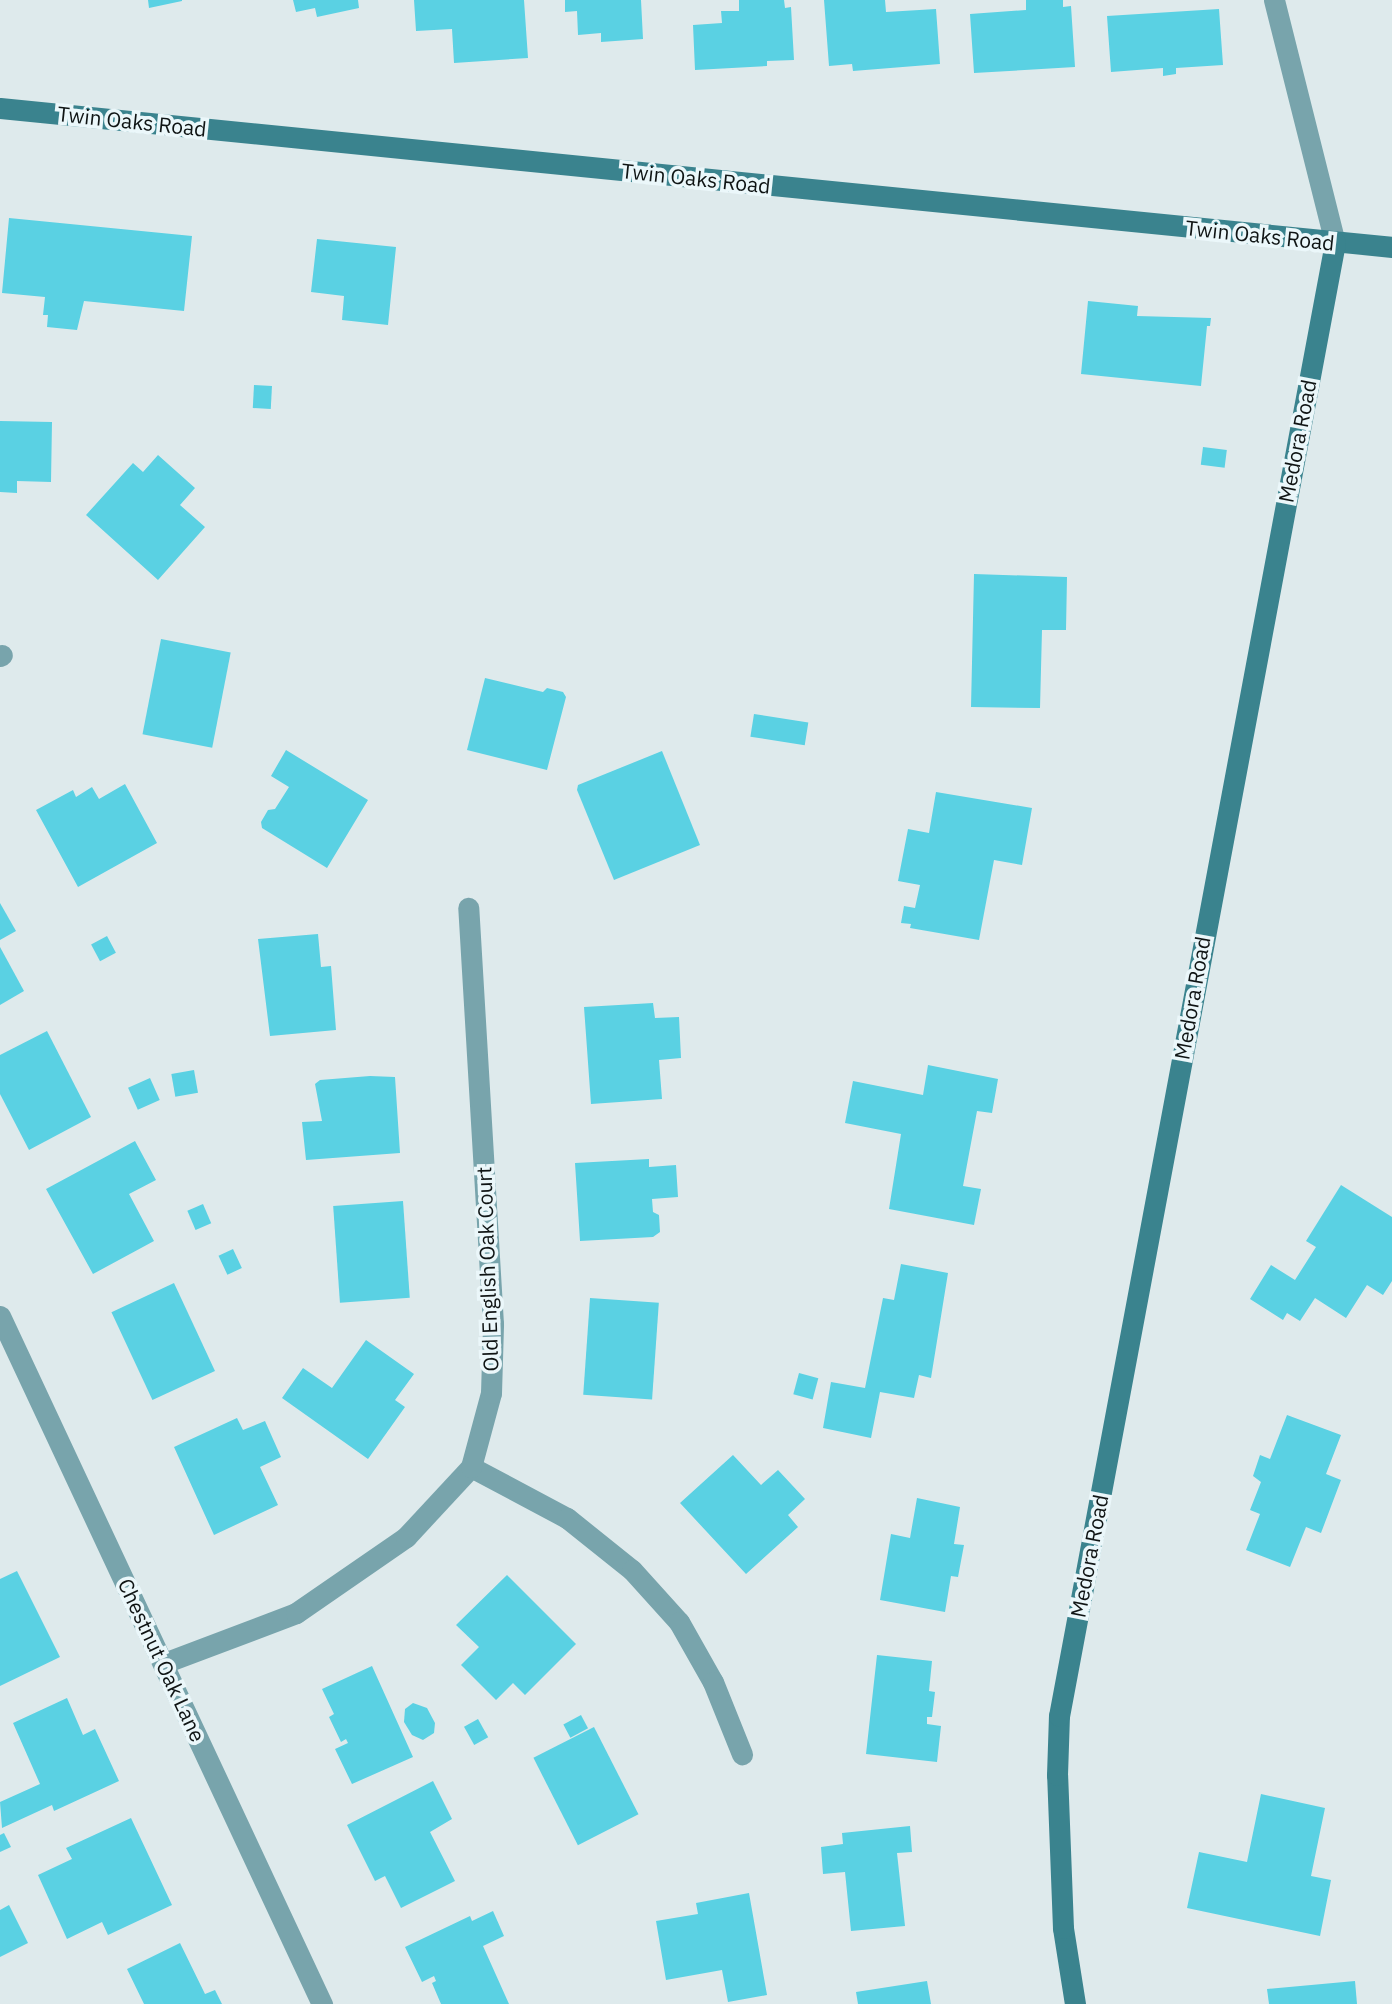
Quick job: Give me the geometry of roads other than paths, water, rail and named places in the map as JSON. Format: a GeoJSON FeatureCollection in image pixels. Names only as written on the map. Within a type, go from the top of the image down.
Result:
{"type":"FeatureCollection","features":[{"type":"Feature","properties":{"kind":"street","name":"Medora Road"},"geometry":{"type":"LineString","coordinates":[[1075,2004],[1063,1928],[1057,1775],[1059,1716],[1335,243],[1274,0]]}},
{"type":"Feature","properties":{"kind":"street","name":"Twin Oaks Road"},"geometry":{"type":"LineString","coordinates":[[0,108],[1392,247]]}},
{"type":"Feature","properties":{"kind":"street","name":"Old English Oak Court"},"geometry":{"type":"LineString","coordinates":[[164,1664],[296,1613],[406,1537],[471,1467],[491,1393],[493,1324],[468,908]]}},
{"type":"Feature","properties":{"kind":"street","name":"Chestnut Oak Lane"},"geometry":{"type":"LineString","coordinates":[[0,1317],[322,2004]]}},
{"type":"Feature","properties":{"kind":"street"},"geometry":{"type":"LineString","coordinates":[[471,1467],[567,1518],[632,1570],[679,1622],[713,1682],[742,1754]]}}]}
